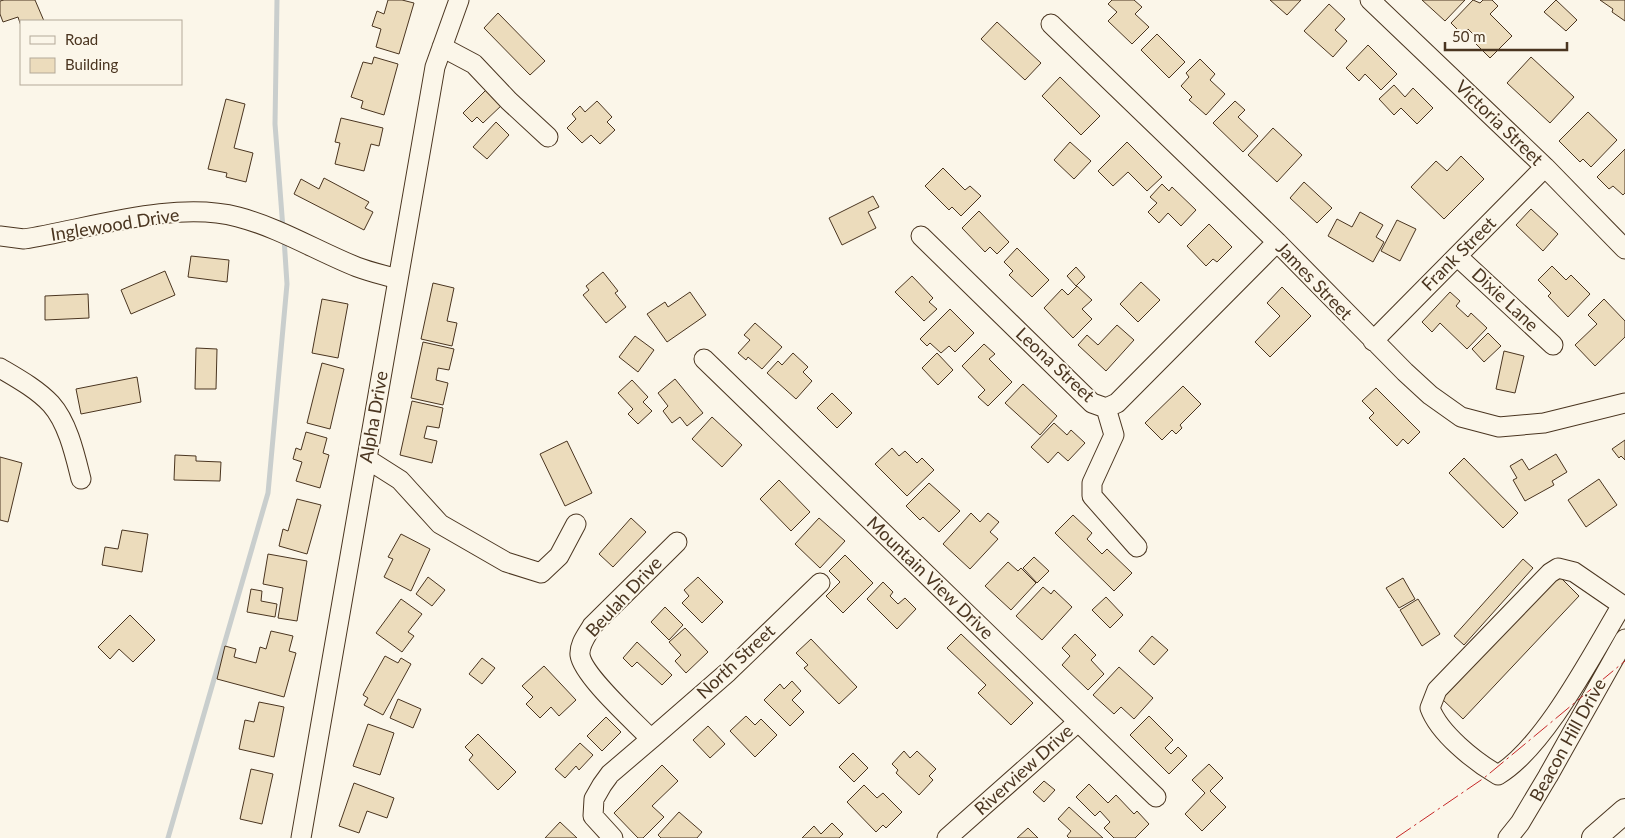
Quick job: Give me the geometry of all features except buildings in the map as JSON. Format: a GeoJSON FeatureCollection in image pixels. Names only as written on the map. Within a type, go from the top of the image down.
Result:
{"type":"FeatureCollection","features":[{"type":"Feature","properties":{"kind":"main road"},"geometry":{"type":"LineString","coordinates":[[1594,838],[1625,811]]}},
{"type":"Feature","properties":{"kind":"street","name":"Alpha Drive"},"geometry":{"type":"LineString","coordinates":[[301,838],[435,67],[459,0]]}},
{"type":"Feature","properties":{"kind":"street","name":"Victoria Street"},"geometry":{"type":"LineString","coordinates":[[1370,0],[1545,167],[1625,248]]}},
{"type":"Feature","properties":{"kind":"street","name":"James Street"},"geometry":{"type":"LineString","coordinates":[[1051,24],[1277,242],[1373,341],[1430,395],[1461,416],[1499,427],[1544,423],[1625,403]]}},
{"type":"Feature","properties":{"kind":"street"},"geometry":{"type":"LineString","coordinates":[[442,47],[474,64],[509,102],[548,137]]}},
{"type":"Feature","properties":{"kind":"street","name":"Frank Street"},"geometry":{"type":"LineString","coordinates":[[1373,341],[1545,167]]}},
{"type":"Feature","properties":{"kind":"street","name":"Inglewood Drive"},"geometry":{"type":"LineString","coordinates":[[0,236],[24,239],[166,213],[202,212],[237,216],[268,227],[358,267],[397,279]]}},
{"type":"Feature","properties":{"kind":"street","name":"Leona Street"},"geometry":{"type":"LineString","coordinates":[[921,236],[1092,403],[1106,408],[1117,403],[1277,242]]}},
{"type":"Feature","properties":{"kind":"street","name":"Dixie Lane"},"geometry":{"type":"LineString","coordinates":[[1457,256],[1553,345]]}},
{"type":"Feature","properties":{"kind":"street","name":"Mountain View Drive"},"geometry":{"type":"LineString","coordinates":[[704,359],[1156,797]]}},
{"type":"Feature","properties":{"kind":"street"},"geometry":{"type":"LineString","coordinates":[[0,368],[23,382],[51,405],[71,441],[81,479]]}},
{"type":"Feature","properties":{"kind":"street"},"geometry":{"type":"LineString","coordinates":[[1106,408],[1114,435],[1092,483],[1092,496],[1137,547]]}},
{"type":"Feature","properties":{"kind":"street"},"geometry":{"type":"LineString","coordinates":[[367,459],[400,480],[440,524],[506,562],[541,573],[559,556],[576,524]]}},
{"type":"Feature","properties":{"kind":"street","name":"Beulah Drive"},"geometry":{"type":"LineString","coordinates":[[651,738],[588,673],[580,655],[582,642],[592,626],[677,542]]}},
{"type":"Feature","properties":{"kind":"street"},"geometry":{"type":"LineString","coordinates":[[1558,568],[1574,572],[1623,606],[1565,698],[1528,749],[1512,766],[1498,774],[1481,765],[1435,721],[1430,708],[1437,690],[1550,573],[1558,568]]}},
{"type":"Feature","properties":{"kind":"street","name":"North Street"},"geometry":{"type":"LineString","coordinates":[[651,738],[728,672],[820,583]]}},
{"type":"Feature","properties":{"kind":"street","name":"Beacon Hill Drive"},"geometry":{"type":"LineString","coordinates":[[1508,838],[1520,823],[1548,776],[1625,639]]}},
{"type":"Feature","properties":{"kind":"street","name":"Riverview Drive"},"geometry":{"type":"LineString","coordinates":[[947,838],[1078,722]]}},
{"type":"Feature","properties":{"kind":"street"},"geometry":{"type":"LineString","coordinates":[[613,838],[594,816],[594,800],[610,774],[651,738]]}},
{"type":"Feature","properties":{"kind":"waterway"},"geometry":{"type":"LineString","coordinates":[[277,0],[275,124],[283,229]]}},
{"type":"Feature","properties":{"kind":"waterway"},"geometry":{"type":"LineString","coordinates":[[168,838],[268,493],[287,284],[284,238]]}},
{"type":"Feature","properties":{"kind":"power"},"geometry":{"type":"LineString","coordinates":[[1396,838],[1484,778],[1625,661]]}}]}
